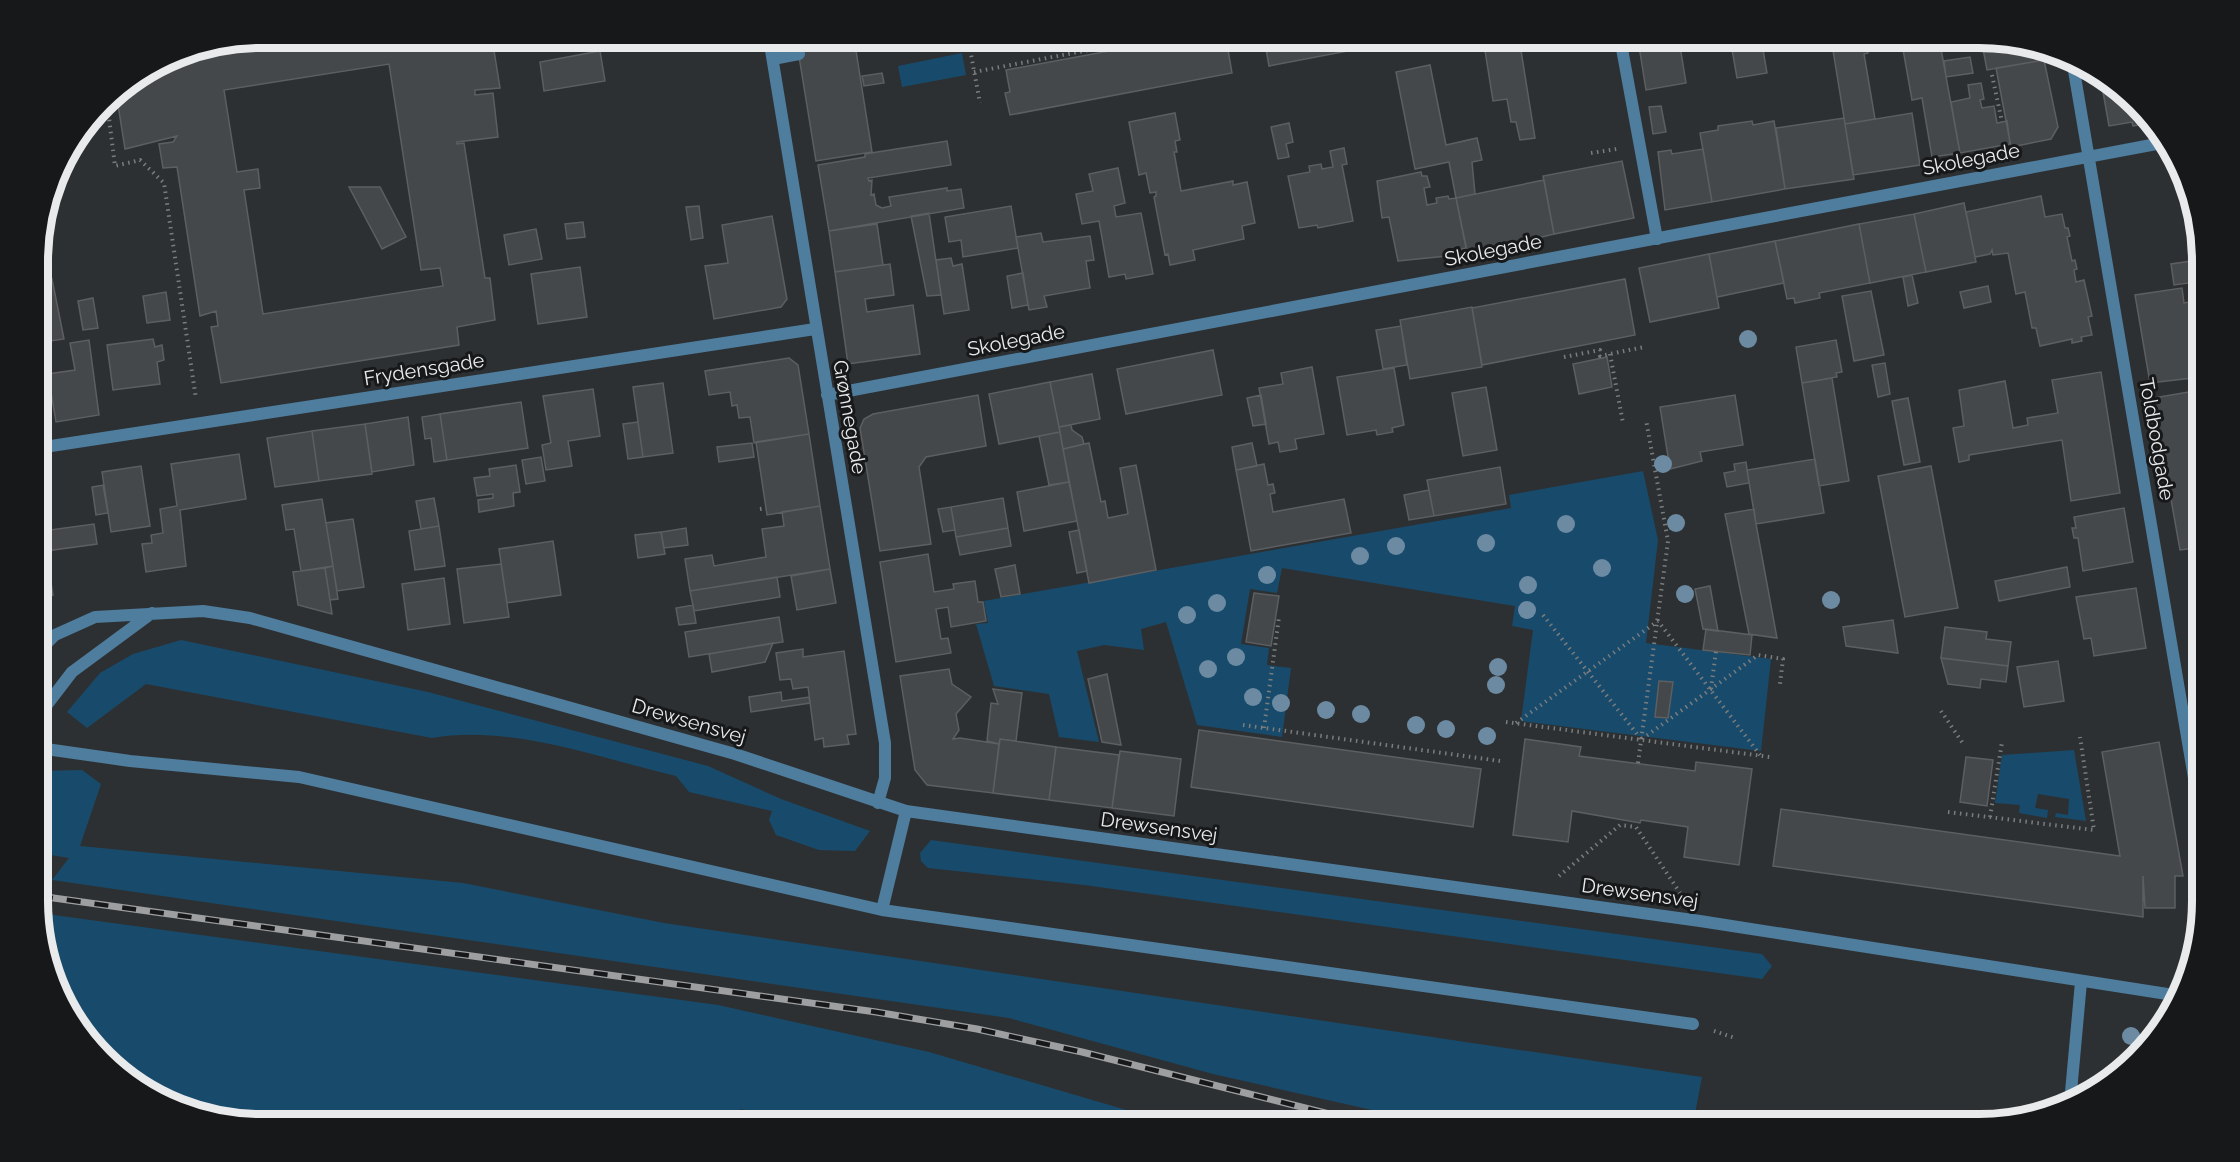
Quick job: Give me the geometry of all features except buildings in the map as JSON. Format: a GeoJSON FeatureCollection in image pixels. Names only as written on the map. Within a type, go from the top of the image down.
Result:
{"type":"FeatureCollection","features":[{"type":"Feature","properties":{"kind":"street","name":"Grønnegade"},"geometry":{"type":"LineString","coordinates":[[771,48],[815,329],[885,743],[885,778],[878,803]]}},
{"type":"Feature","properties":{"kind":"street"},"geometry":{"type":"LineString","coordinates":[[1622,48],[1657,239]]}},
{"type":"Feature","properties":{"kind":"street"},"geometry":{"type":"LineString","coordinates":[[773,59],[799,54]]}},
{"type":"Feature","properties":{"kind":"street","name":"Toldbodgade"},"geometry":{"type":"LineString","coordinates":[[2074,71],[2192,763]]}},
{"type":"Feature","properties":{"kind":"street","name":"Skolegade"},"geometry":{"type":"LineString","coordinates":[[827,395],[2157,144]]}},
{"type":"Feature","properties":{"kind":"street","name":"Frydensgade"},"geometry":{"type":"LineString","coordinates":[[48,446],[815,329]]}},
{"type":"Feature","properties":{"kind":"street","name":"Drewsensvej"},"geometry":{"type":"LineString","coordinates":[[48,642],[55,635],[95,617],[204,611],[250,618],[735,754],[906,811],[1700,921],[2170,995]]}},
{"type":"Feature","properties":{"kind":"street"},"geometry":{"type":"LineString","coordinates":[[48,703],[72,672],[152,613]]}},
{"type":"Feature","properties":{"kind":"street"},"geometry":{"type":"LineString","coordinates":[[48,749],[130,761],[299,777],[882,909],[1693,1024]]}},
{"type":"Feature","properties":{"kind":"street"},"geometry":{"type":"LineString","coordinates":[[882,909],[906,811]]}},
{"type":"Feature","properties":{"kind":"street"},"geometry":{"type":"LineString","coordinates":[[2071,1093],[2081,982]]}},
{"type":"Feature","properties":{"kind":"path"},"geometry":{"type":"LineString","coordinates":[[970,48],[980,103]]}},
{"type":"Feature","properties":{"kind":"path"},"geometry":{"type":"LineString","coordinates":[[974,72],[1100,48]]}},
{"type":"Feature","properties":{"kind":"path"},"geometry":{"type":"LineString","coordinates":[[1992,75],[2002,122]]}},
{"type":"Feature","properties":{"kind":"path"},"geometry":{"type":"LineString","coordinates":[[108,112],[115,166],[140,160],[164,183],[199,423]]}},
{"type":"Feature","properties":{"kind":"path"},"geometry":{"type":"LineString","coordinates":[[1564,357],[1600,350],[1600,356],[1644,347]]}},
{"type":"Feature","properties":{"kind":"path"},"geometry":{"type":"LineString","coordinates":[[1610,354],[1623,423]]}},
{"type":"Feature","properties":{"kind":"path"},"geometry":{"type":"LineString","coordinates":[[1638,763],[1668,541],[1646,420]]}},
{"type":"Feature","properties":{"kind":"path"},"geometry":{"type":"LineString","coordinates":[[760,509],[766,508]]}},
{"type":"Feature","properties":{"kind":"path"},"geometry":{"type":"LineString","coordinates":[[1544,615],[1642,740]]}},
{"type":"Feature","properties":{"kind":"path"},"geometry":{"type":"LineString","coordinates":[[1264,728],[1279,617]]}},
{"type":"Feature","properties":{"kind":"path"},"geometry":{"type":"LineString","coordinates":[[1516,723],[1658,621]]}},
{"type":"Feature","properties":{"kind":"path"},"geometry":{"type":"LineString","coordinates":[[1658,621],[1760,755]]}},
{"type":"Feature","properties":{"kind":"path"},"geometry":{"type":"LineString","coordinates":[[1710,690],[1716,651]]}},
{"type":"Feature","properties":{"kind":"path"},"geometry":{"type":"LineString","coordinates":[[1642,740],[1758,655],[1783,659],[1779,684]]}},
{"type":"Feature","properties":{"kind":"path"},"geometry":{"type":"LineString","coordinates":[[1941,711],[1964,745]]}},
{"type":"Feature","properties":{"kind":"path"},"geometry":{"type":"LineString","coordinates":[[1506,722],[1770,756]]}},
{"type":"Feature","properties":{"kind":"path"},"geometry":{"type":"LineString","coordinates":[[1243,725],[1500,761]]}},
{"type":"Feature","properties":{"kind":"path"},"geometry":{"type":"LineString","coordinates":[[1948,812],[2094,830],[2080,736]]}},
{"type":"Feature","properties":{"kind":"path"},"geometry":{"type":"LineString","coordinates":[[1990,818],[2002,742]]}},
{"type":"Feature","properties":{"kind":"path"},"geometry":{"type":"LineString","coordinates":[[1533,898],[1620,825],[1628,824],[1636,827],[1700,921]]}},
{"type":"Feature","properties":{"kind":"shaded area"},"geometry":{"type":"Polygon","coordinates":[[[962,53],[966,75],[902,87],[898,66],[962,53]]]}},
{"type":"Feature","properties":{"kind":"shaded area"},"geometry":{"type":"Polygon","coordinates":[[[1643,471],[1658,540],[1646,643],[1771,659],[1761,751],[1521,721],[1533,630],[1512,626],[1515,606],[1282,568],[1277,593],[1250,589],[1241,644],[1269,648],[1267,665],[1291,668],[1282,737],[1197,725],[1166,622],[1141,629],[1144,650],[1104,645],[1077,651],[1099,742],[1059,737],[1049,694],[994,686],[976,624],[988,623],[984,601],[1511,508],[1509,495],[1643,471]]]}},
{"type":"Feature","properties":{"kind":"shaded area"},"geometry":{"type":"Polygon","coordinates":[[[181,640],[428,692],[708,766],[781,799],[870,831],[855,851],[819,850],[776,835],[769,820],[772,811],[689,792],[676,776],[586,752],[524,739],[462,735],[432,738],[146,684],[87,728],[67,712],[100,673],[133,654],[181,640]]]}},
{"type":"Feature","properties":{"kind":"shaded area"},"geometry":{"type":"Polygon","coordinates":[[[2074,750],[2086,821],[2055,817],[2056,813],[2068,815],[2069,799],[2038,794],[2035,808],[2048,810],[2047,818],[2019,813],[2020,805],[1995,803],[2002,755],[2074,750]]]}},
{"type":"Feature","properties":{"kind":"shaded area"},"geometry":{"type":"Polygon","coordinates":[[[82,770],[101,784],[80,846],[463,883],[664,923],[1702,1077],[1695,1114],[1390,1114],[1213,1074],[1009,1018],[52,880],[69,858],[48,854],[48,771],[82,770]]]}},
{"type":"Feature","properties":{"kind":"shaded area"},"geometry":{"type":"Polygon","coordinates":[[[931,840],[1762,954],[1772,966],[1762,979],[1084,885],[928,868],[921,861],[920,853],[931,840]]]}},
{"type":"Feature","properties":{"kind":"shaded area"},"geometry":{"type":"Polygon","coordinates":[[[48,914],[718,1005],[929,1052],[1140,1114],[767,1114],[740,1109],[739,1114],[247,1114],[206,1107],[167,1092],[131,1070],[110,1052],[92,1031],[70,995],[59,969],[48,914]]]}},
{"type":"Feature","properties":{"kind":"railway"},"geometry":{"type":"LineString","coordinates":[[48,897],[876,1012],[977,1029],[1082,1052],[1329,1114]]}}]}
